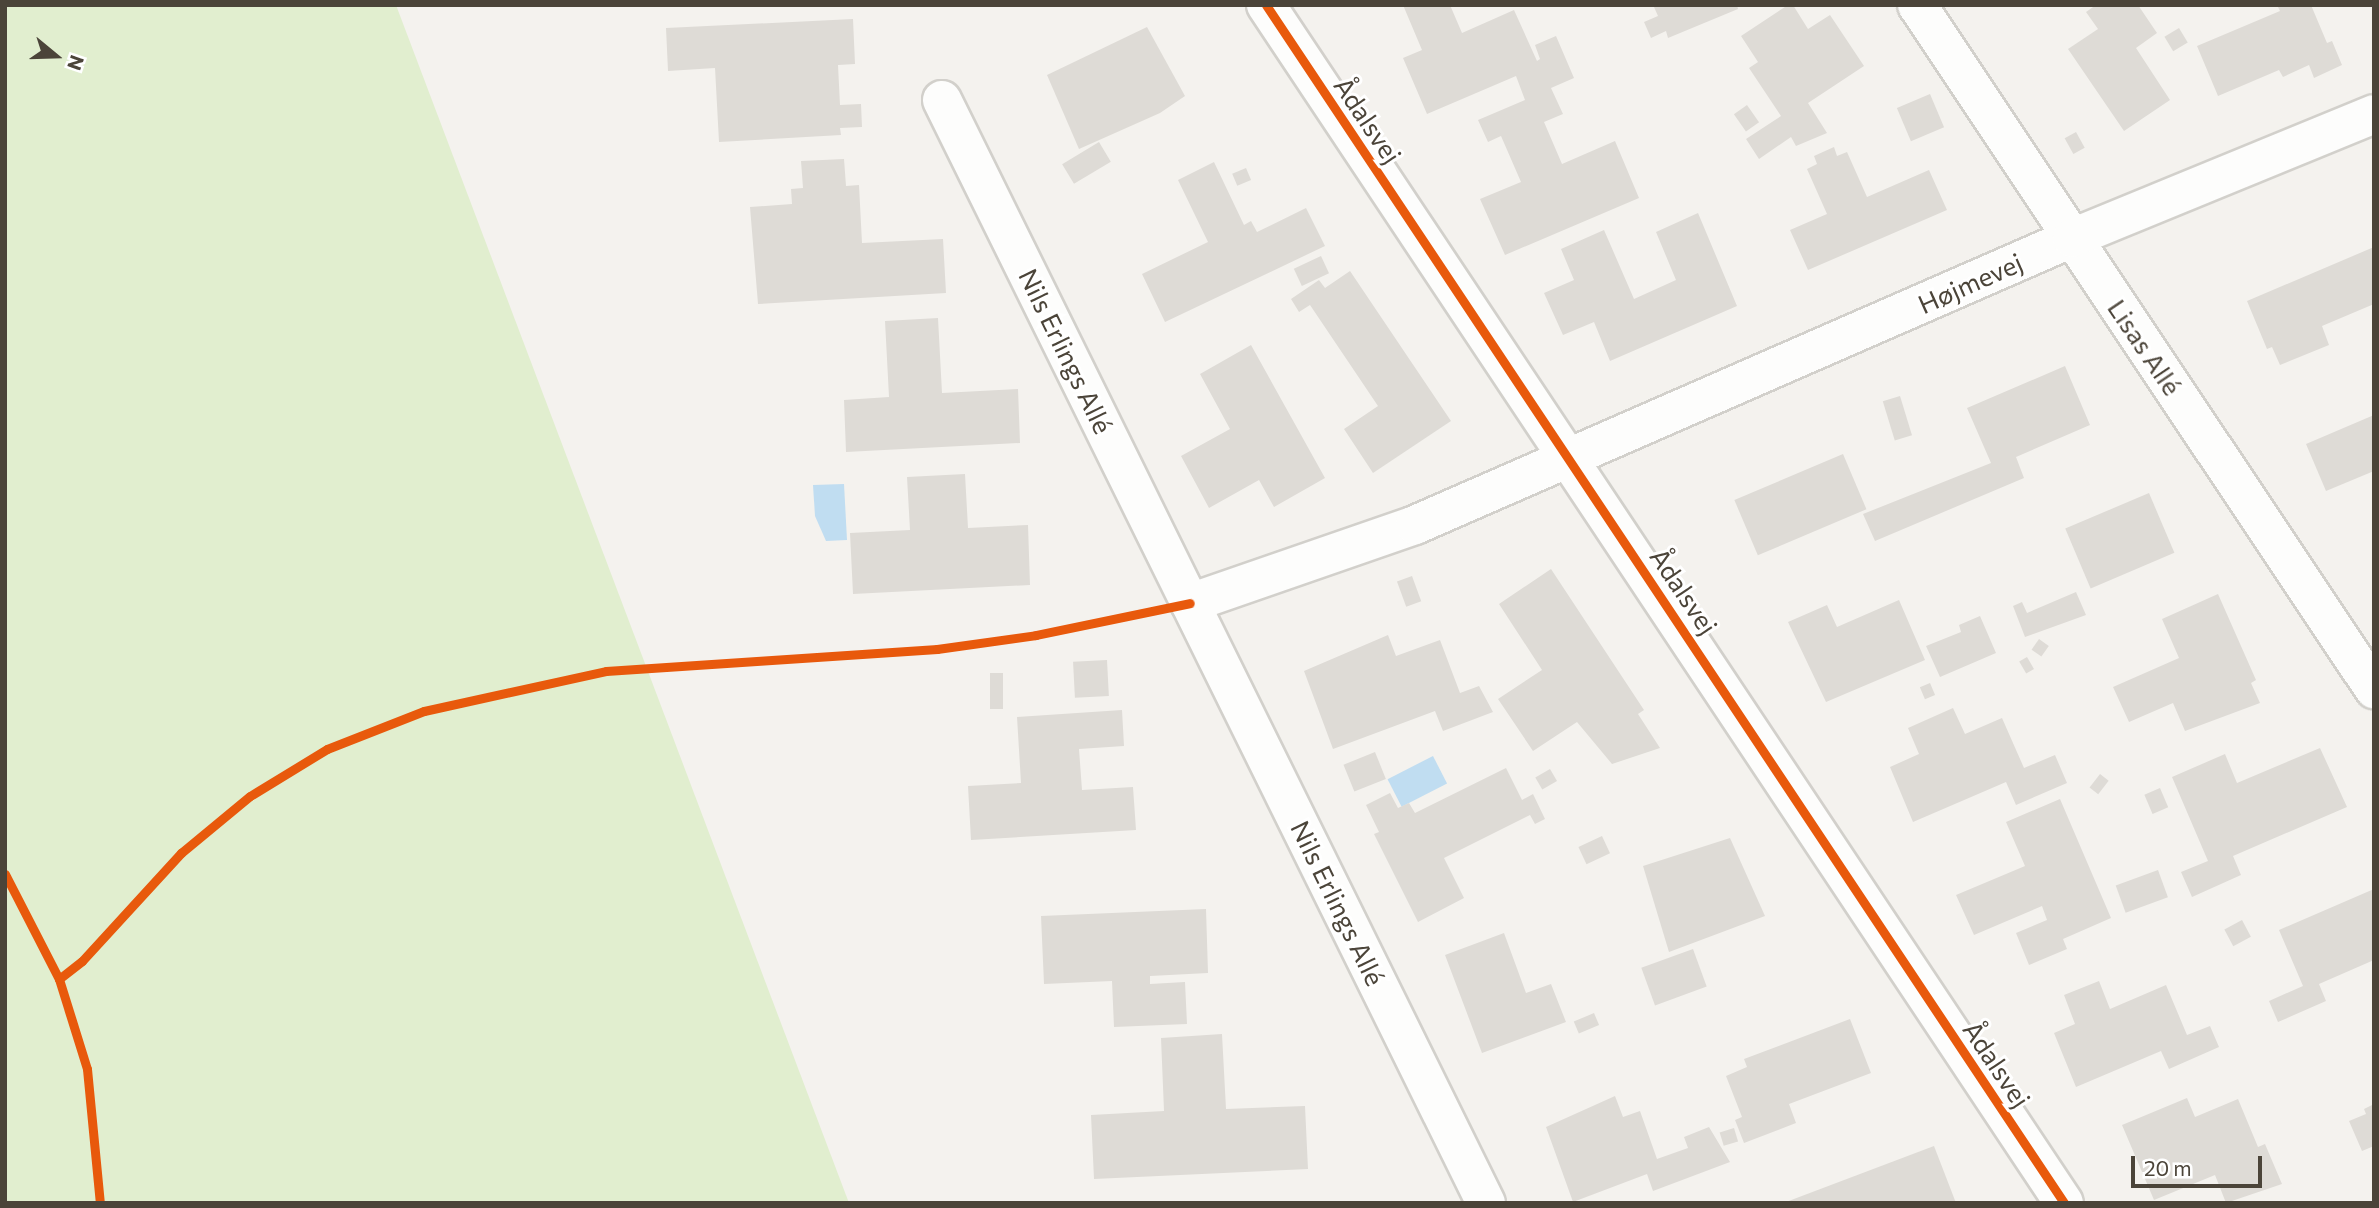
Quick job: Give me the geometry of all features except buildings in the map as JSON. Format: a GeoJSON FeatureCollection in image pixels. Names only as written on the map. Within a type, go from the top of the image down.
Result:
{"type":"FeatureCollection","features":[{"type":"Feature","properties":{"kind":"street","name":"Ådalsvej"},"geometry":{"type":"LineString","coordinates":[[1266,5],[2064,1203]]}},
{"type":"Feature","properties":{"kind":"street","name":"Lisas Allé"},"geometry":{"type":"LineString","coordinates":[[1917,5],[2374,689]]}},
{"type":"Feature","properties":{"kind":"street","name":"Nils Erlings Allé"},"geometry":{"type":"LineString","coordinates":[[942,100],[1486,1203]]}},
{"type":"Feature","properties":{"kind":"street","name":"Højmevej"},"geometry":{"type":"LineString","coordinates":[[1569,459],[2072,238],[2374,114]]}},
{"type":"Feature","properties":{"kind":"street"},"geometry":{"type":"LineString","coordinates":[[1190,603],[1415,525],[1569,459]]}},
{"type":"Feature","properties":{"kind":"green space"},"geometry":{"type":"Polygon","coordinates":[[[5,5],[396,5],[849,1203],[5,1203],[5,5]]]}},
{"type":"Feature","properties":{"kind":"water"},"geometry":{"type":"Polygon","coordinates":[[[844,484],[847,540],[826,541],[815,516],[813,485],[844,484]]]}},
{"type":"Feature","properties":{"kind":"water"},"geometry":{"type":"Polygon","coordinates":[[[1433,756],[1447,784],[1402,807],[1388,779],[1433,756]]]}},
{"type":"Feature","properties":{"kind":"cycle path"},"geometry":{"type":"LineString","coordinates":[[1266,5],[2064,1203]]}},
{"type":"Feature","properties":{"kind":"cycle path"},"geometry":{"type":"LineString","coordinates":[[59,979],[82,961],[181,853],[250,796],[327,749],[424,711],[606,671],[937,649],[1036,635],[1190,603]]}},
{"type":"Feature","properties":{"kind":"cycle path"},"geometry":{"type":"LineString","coordinates":[[5,874],[59,979],[87,1069],[100,1203]]}}]}
